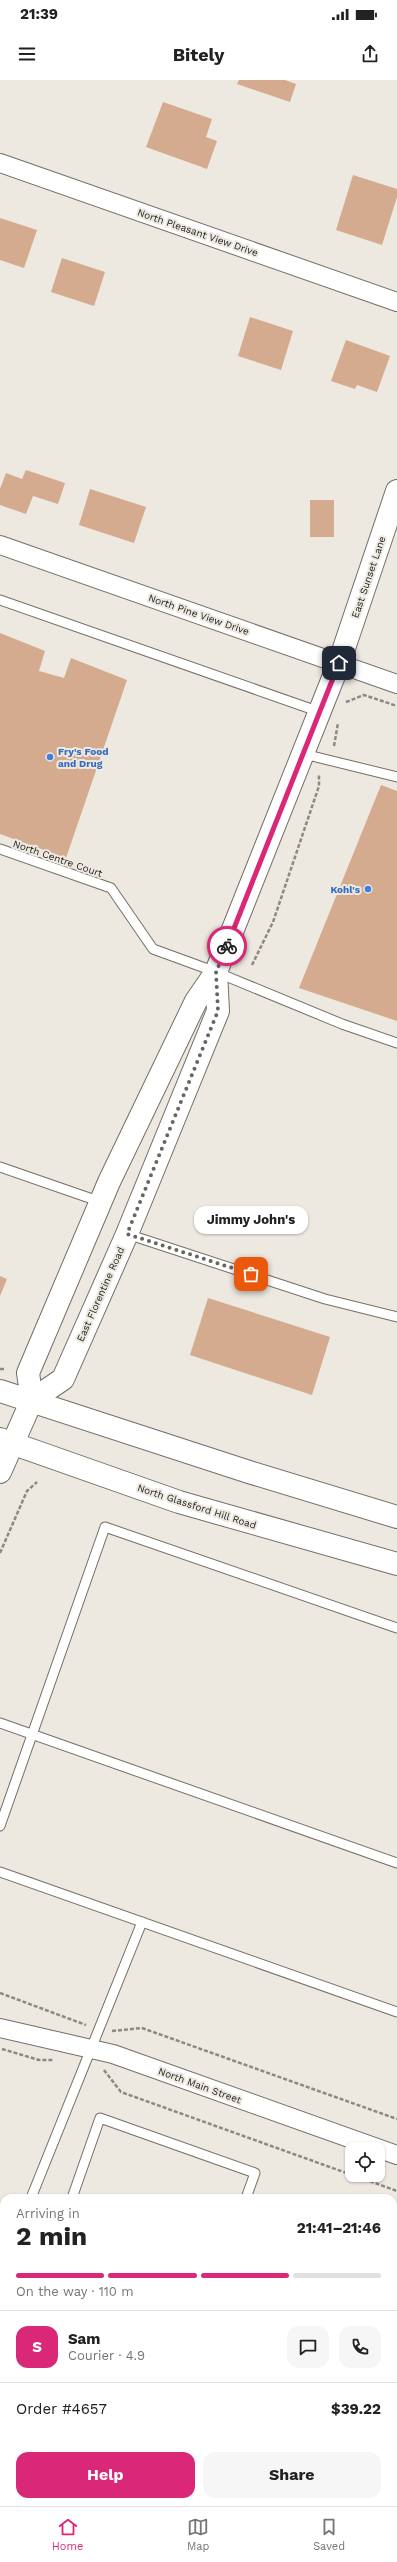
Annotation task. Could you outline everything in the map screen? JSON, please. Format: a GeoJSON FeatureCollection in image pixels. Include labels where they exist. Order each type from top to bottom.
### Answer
{"type":"FeatureCollection","features":[{"type":"Feature","properties":{"kind":"street","name":"North Pleasant View Drive"},"geometry":{"type":"LineString","coordinates":[[0,163],[397,302]]}},
{"type":"Feature","properties":{"kind":"street","name":"East Sunset Lane"},"geometry":{"type":"LineString","coordinates":[[339,663],[397,491]]}},
{"type":"Feature","properties":{"kind":"street","name":"North Pine View Drive"},"geometry":{"type":"LineString","coordinates":[[0,545],[397,684]]}},
{"type":"Feature","properties":{"kind":"street","name":"East Florentine Road"},"geometry":{"type":"LineString","coordinates":[[216,972],[218,1011],[127,1234],[62,1379],[32,1400],[28,1373],[101,1202],[196,1001],[216,972],[304,754],[330,714],[339,663]]}},
{"type":"Feature","properties":{"kind":"street"},"geometry":{"type":"LineString","coordinates":[[0,1391],[32,1400],[250,1472],[397,1517]]}},
{"type":"Feature","properties":{"kind":"street"},"geometry":{"type":"LineString","coordinates":[[0,1472],[6,1441],[32,1400]]}},
{"type":"Feature","properties":{"kind":"street","name":"North Glassford Hill Road"},"geometry":{"type":"LineString","coordinates":[[6,1441],[179,1502],[397,1564]]}},
{"type":"Feature","properties":{"kind":"street","name":"North Main Street"},"geometry":{"type":"LineString","coordinates":[[0,2028],[89,2050],[113,2054],[397,2155]]}},
{"type":"Feature","properties":{"kind":"lane"},"geometry":{"type":"LineString","coordinates":[[0,600],[330,714]]}},
{"type":"Feature","properties":{"kind":"lane"},"geometry":{"type":"LineString","coordinates":[[304,754],[397,777]]}},
{"type":"Feature","properties":{"kind":"lane","name":"North Centre Court"},"geometry":{"type":"LineString","coordinates":[[0,849],[111,888],[153,949],[216,972],[342,1024],[397,1043]]}},
{"type":"Feature","properties":{"kind":"lane"},"geometry":{"type":"LineString","coordinates":[[0,1167],[101,1202]]}},
{"type":"Feature","properties":{"kind":"lane"},"geometry":{"type":"LineString","coordinates":[[127,1234],[325,1299],[397,1317]]}},
{"type":"Feature","properties":{"kind":"lane"},"geometry":{"type":"LineString","coordinates":[[0,1826],[105,1527],[397,1628]]}},
{"type":"Feature","properties":{"kind":"lane"},"geometry":{"type":"LineString","coordinates":[[0,1723],[397,1863]]}},
{"type":"Feature","properties":{"kind":"lane"},"geometry":{"type":"LineString","coordinates":[[0,1872],[397,2012]]}},
{"type":"Feature","properties":{"kind":"lane"},"geometry":{"type":"LineString","coordinates":[[33,2194],[89,2050],[142,1922]]}},
{"type":"Feature","properties":{"kind":"lane"},"geometry":{"type":"LineString","coordinates":[[73,2194],[100,2118],[255,2173],[247,2194]]}},
{"type":"Feature","properties":{"kind":"path"},"geometry":{"type":"LineString","coordinates":[[344,706],[346,701],[364,695],[397,706]]}},
{"type":"Feature","properties":{"kind":"path"},"geometry":{"type":"LineString","coordinates":[[330,714],[334,746]]}},
{"type":"Feature","properties":{"kind":"path"},"geometry":{"type":"LineString","coordinates":[[252,965],[273,922],[319,786],[319,774]]}},
{"type":"Feature","properties":{"kind":"path"},"geometry":{"type":"LineString","coordinates":[[0,1553],[27,1491],[37,1482]]}},
{"type":"Feature","properties":{"kind":"path"},"geometry":{"type":"LineString","coordinates":[[0,1993],[87,2025]]}},
{"type":"Feature","properties":{"kind":"path"},"geometry":{"type":"LineString","coordinates":[[110,2030],[116,2032],[142,2028],[397,2120]]}},
{"type":"Feature","properties":{"kind":"path"},"geometry":{"type":"LineString","coordinates":[[0,2048],[39,2060],[61,2060]]}},
{"type":"Feature","properties":{"kind":"path"},"geometry":{"type":"LineString","coordinates":[[104,2064],[103,2069],[120,2092],[345,2172]]}},
{"type":"Feature","properties":{"kind":"path"},"geometry":{"type":"LineString","coordinates":[[372,2182],[397,2191]]}},
{"type":"Feature","properties":{"kind":"building"},"geometry":{"type":"Polygon","coordinates":[[[239,80],[285,80],[296,84],[290,102],[237,84],[239,80]]]}},
{"type":"Feature","properties":{"kind":"building"},"geometry":{"type":"Polygon","coordinates":[[[163,102],[212,119],[206,137],[217,141],[207,169],[146,147],[163,102]]]}},
{"type":"Feature","properties":{"kind":"building"},"geometry":{"type":"Polygon","coordinates":[[[353,175],[397,189],[397,197],[382,245],[336,230],[353,175]]]}},
{"type":"Feature","properties":{"kind":"building"},"geometry":{"type":"Polygon","coordinates":[[[0,218],[37,230],[24,268],[0,260],[0,218]]]}},
{"type":"Feature","properties":{"kind":"building"},"geometry":{"type":"Polygon","coordinates":[[[62,258],[105,272],[94,306],[51,292],[62,258]]]}},
{"type":"Feature","properties":{"kind":"building"},"geometry":{"type":"Polygon","coordinates":[[[250,317],[293,331],[281,370],[238,356],[250,317]]]}},
{"type":"Feature","properties":{"kind":"building"},"geometry":{"type":"Polygon","coordinates":[[[346,340],[390,356],[377,392],[357,385],[355,389],[331,381],[346,340]]]}},
{"type":"Feature","properties":{"kind":"building"},"geometry":{"type":"Polygon","coordinates":[[[26,470],[65,483],[58,504],[33,496],[26,514],[0,505],[0,489],[6,473],[22,479],[26,470]]]}},
{"type":"Feature","properties":{"kind":"building"},"geometry":{"type":"Polygon","coordinates":[[[90,489],[146,507],[134,543],[79,525],[90,489]]]}},
{"type":"Feature","properties":{"kind":"building"},"geometry":{"type":"Polygon","coordinates":[[[310,500],[334,500],[334,537],[310,537],[310,500]]]}},
{"type":"Feature","properties":{"kind":"building","name":"Fry's Food and Drug"},"geometry":{"type":"Polygon","coordinates":[[[0,633],[45,651],[39,671],[64,678],[71,658],[127,680],[66,858],[0,834],[0,633]]]}},
{"type":"Feature","properties":{"kind":"building","name":"Kohl's"},"geometry":{"type":"Polygon","coordinates":[[[381,785],[397,791],[397,1021],[299,988],[381,785]]]}},
{"type":"Feature","properties":{"kind":"building"},"geometry":{"type":"Polygon","coordinates":[[[0,1276],[7,1279],[0,1296],[0,1276]]]}},
{"type":"Feature","properties":{"kind":"building"},"geometry":{"type":"Polygon","coordinates":[[[208,1298],[330,1337],[312,1395],[190,1355],[208,1298]]]}},
{"type":"Feature","properties":{"kind":"way so far"},"geometry":{"type":"LineString","coordinates":[[227,946],[216,972],[218,1011],[127,1234],[251,1274]]}},
{"type":"Feature","properties":{"kind":"place","name":"Fry's Food and Drug"},"geometry":{"type":"Point","coordinates":[50,757]}},
{"type":"Feature","properties":{"kind":"place","name":"Kohl's"},"geometry":{"type":"Point","coordinates":[368,889]}},
{"type":"Feature","properties":{"kind":"place","name":"Jimmy John's"},"geometry":{"type":"Point","coordinates":[251,1274]}},
{"type":"Feature","properties":{"kind":"route"},"geometry":{"type":"LineString","coordinates":[[227,946],[266,851],[339,663]]}}]}
